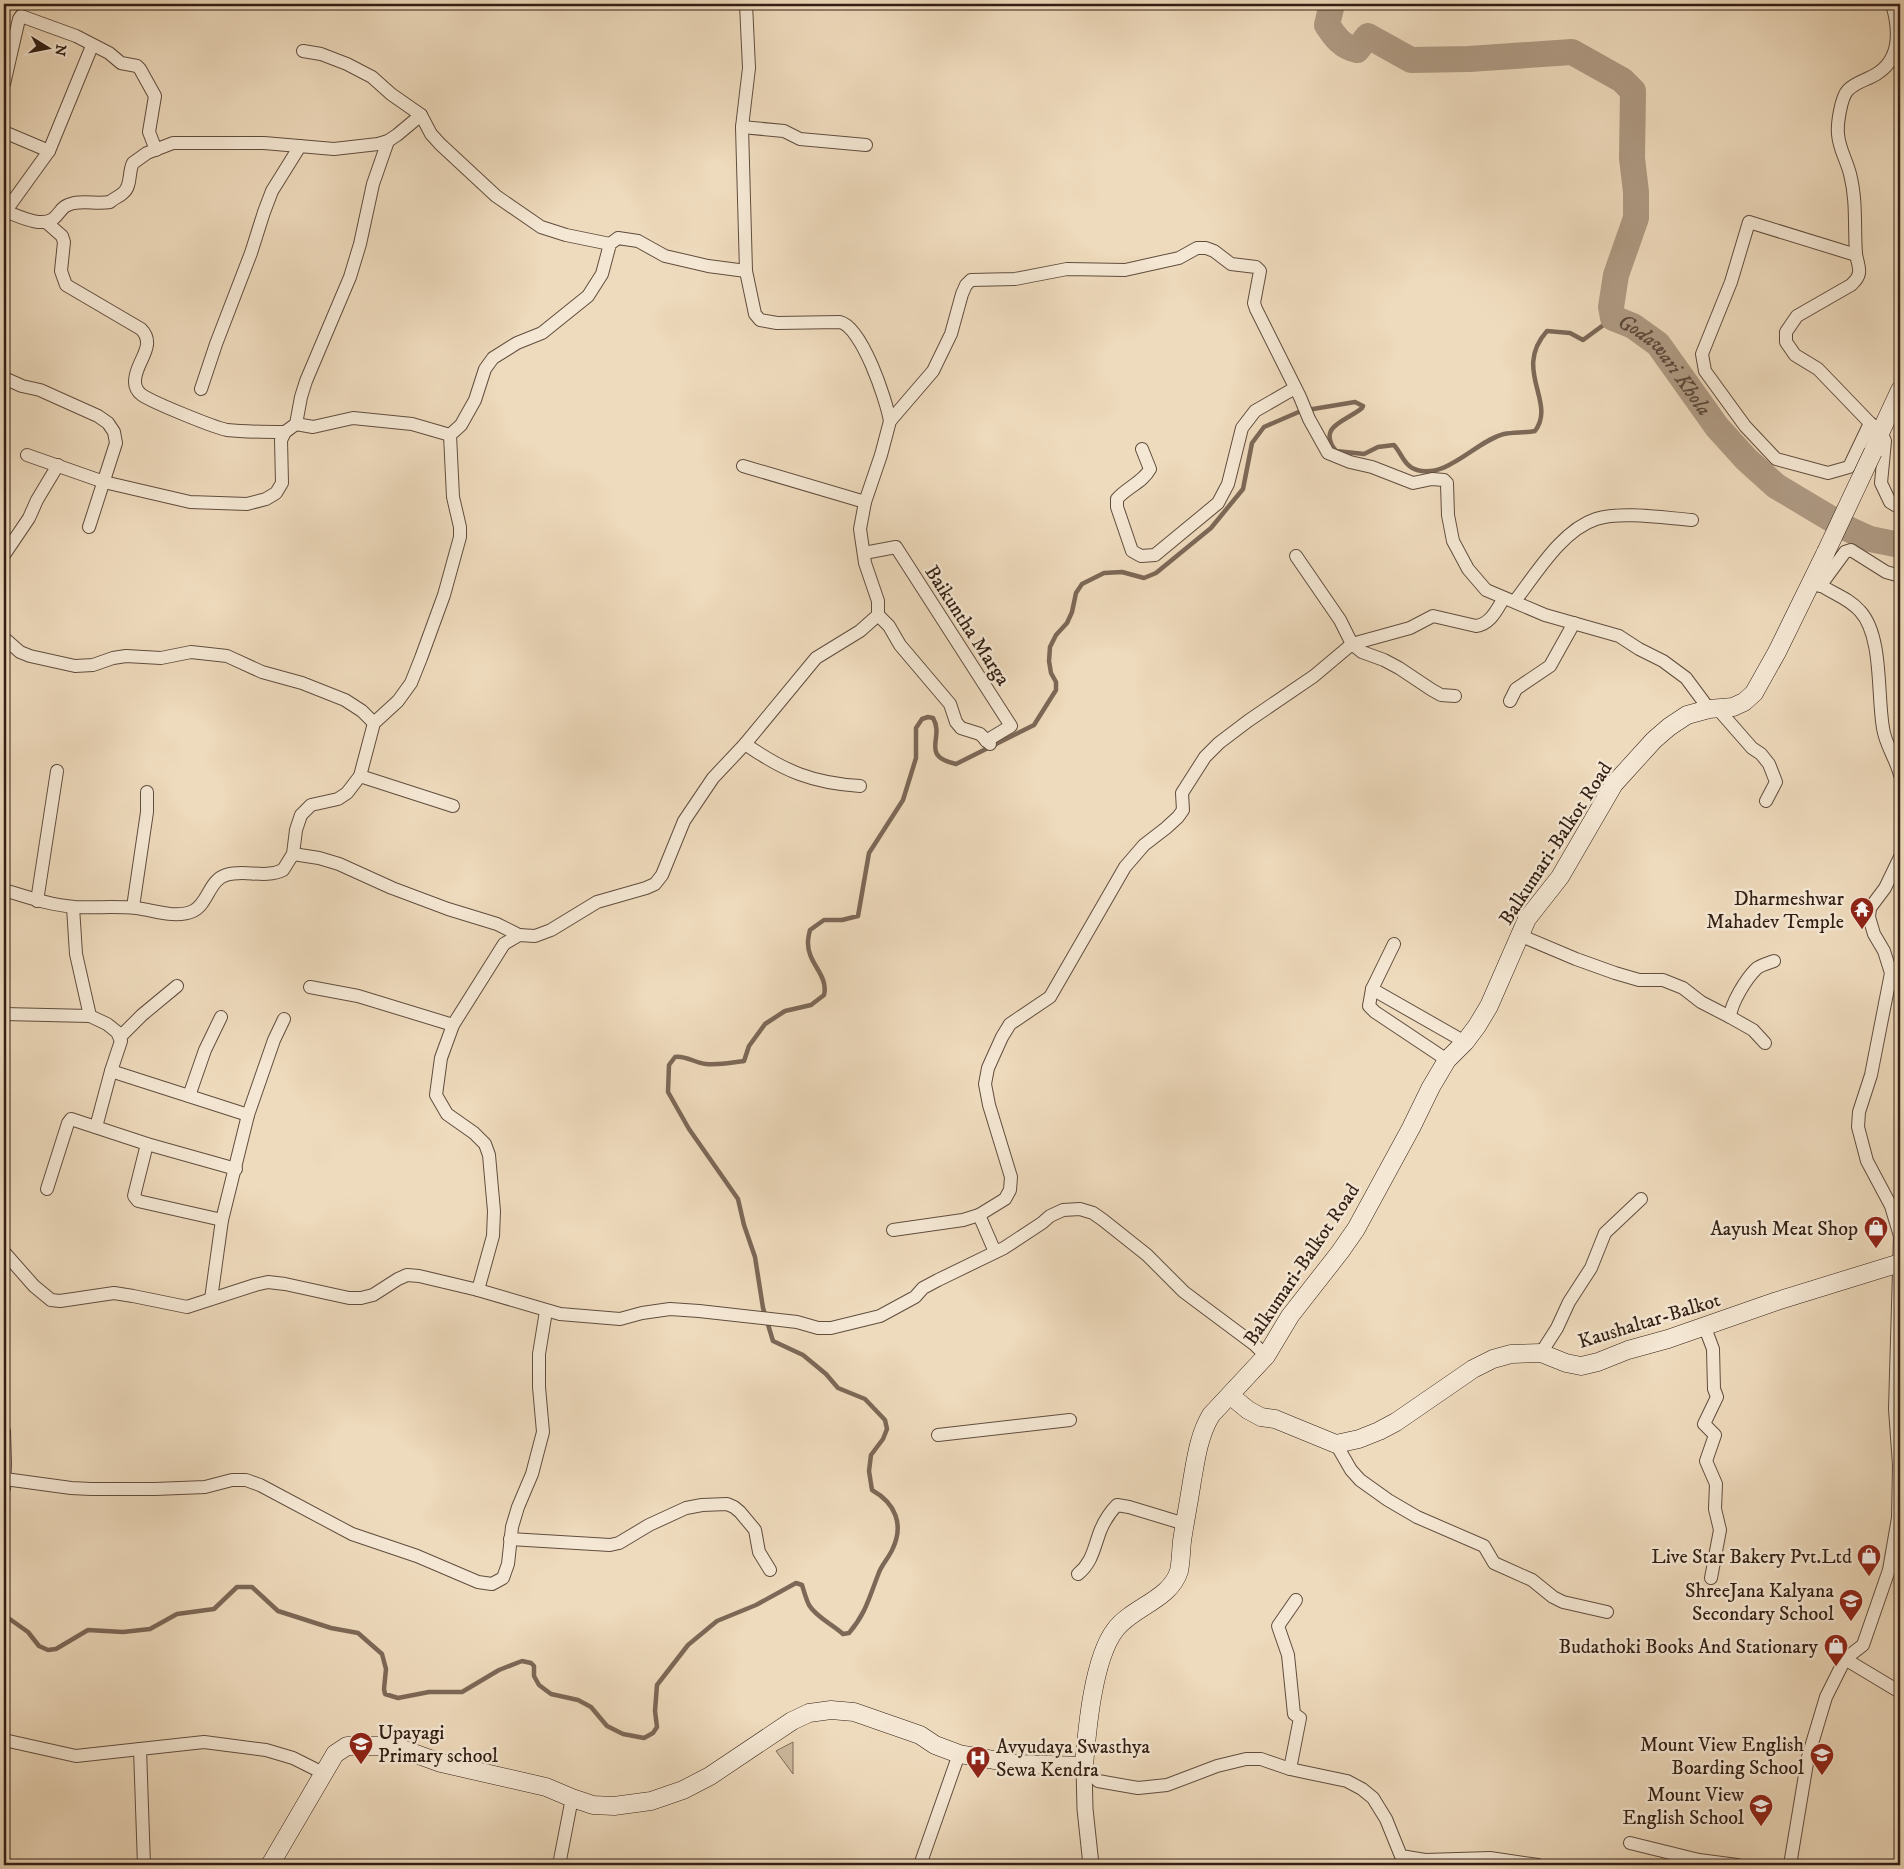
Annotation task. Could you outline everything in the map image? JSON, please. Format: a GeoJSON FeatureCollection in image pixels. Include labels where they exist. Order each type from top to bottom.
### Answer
{"type":"FeatureCollection","features":[{"type":"Feature","properties":{"kind":"main road"},"geometry":{"type":"LineString","coordinates":[[1875,427],[1900,390]]}},
{"type":"Feature","properties":{"kind":"main road","name":"Balkumari-Balkot Road"},"geometry":{"type":"LineString","coordinates":[[1084,1766],[1088,1721],[1100,1663],[1108,1643],[1115,1630],[1126,1619],[1162,1593],[1179,1571],[1199,1444],[1205,1425],[1266,1356],[1290,1316],[1356,1229],[1431,1087],[1448,1060],[1477,1026],[1527,919],[1560,877],[1614,784],[1654,740],[1687,715],[1733,707],[1744,702],[1754,692],[1816,583],[1826,552],[1874,452],[1875,427]]}},
{"type":"Feature","properties":{"kind":"main road","name":"Kaushaltar-Balkot"},"geometry":{"type":"LineString","coordinates":[[1336,1444],[1379,1432],[1473,1369],[1493,1359],[1512,1354],[1541,1353],[1566,1363],[1581,1366],[1598,1362],[1704,1325],[1900,1263]]}},
{"type":"Feature","properties":{"kind":"main road"},"geometry":{"type":"LineString","coordinates":[[1231,1396],[1248,1410],[1261,1417],[1275,1419],[1336,1444]]}},
{"type":"Feature","properties":{"kind":"main road"},"geometry":{"type":"LineString","coordinates":[[270,1865],[322,1774],[335,1754],[347,1746],[381,1746],[402,1749],[442,1763],[546,1787],[593,1805],[614,1806],[667,1797],[710,1776],[792,1721],[809,1713],[831,1710],[854,1712],[920,1735],[935,1745],[958,1754],[1017,1764],[1084,1766]]}},
{"type":"Feature","properties":{"kind":"street"},"geometry":{"type":"LineString","coordinates":[[746,4],[749,68],[742,127],[746,270],[755,314],[760,320],[777,323],[840,322],[848,326],[862,345],[886,403],[890,421]]}},
{"type":"Feature","properties":{"kind":"street"},"geometry":{"type":"LineString","coordinates":[[1892,4],[1898,31],[1895,51],[1888,64],[1878,73],[1859,82],[1846,92],[1840,114],[1838,134],[1842,153],[1850,173],[1854,196],[1856,255],[1860,270],[1857,280],[1797,316],[1786,332],[1786,342],[1795,355],[1818,369],[1875,427],[1885,441],[1881,484],[1890,502],[1900,508]]}},
{"type":"Feature","properties":{"kind":"street"},"geometry":{"type":"LineString","coordinates":[[4,84],[21,16],[76,36],[92,46],[109,53],[122,63],[137,66],[140,69],[155,96],[149,132],[156,150]]}},
{"type":"Feature","properties":{"kind":"street"},"geometry":{"type":"LineString","coordinates":[[92,46],[48,151],[4,212],[35,221],[46,222],[54,218],[62,207],[75,203],[110,202],[123,194],[127,188],[134,163],[147,153],[173,144],[198,142],[334,148],[388,141],[421,115]]}},
{"type":"Feature","properties":{"kind":"street"},"geometry":{"type":"LineString","coordinates":[[303,51],[321,54],[347,64],[372,77],[391,94],[421,115],[431,134],[440,144],[496,196],[541,227],[566,235],[610,244]]}},
{"type":"Feature","properties":{"kind":"street"},"geometry":{"type":"LineString","coordinates":[[742,127],[784,131],[800,139],[866,145]]}},
{"type":"Feature","properties":{"kind":"street"},"geometry":{"type":"LineString","coordinates":[[4,132],[48,151]]}},
{"type":"Feature","properties":{"kind":"street"},"geometry":{"type":"LineString","coordinates":[[27,455],[104,482],[190,502],[247,504],[266,500],[276,493],[282,483],[281,440],[285,432],[296,424],[306,381],[350,277],[360,244],[373,184],[388,141]]}},
{"type":"Feature","properties":{"kind":"street"},"geometry":{"type":"LineString","coordinates":[[201,388],[216,344],[252,253],[272,191],[300,146]]}},
{"type":"Feature","properties":{"kind":"street"},"geometry":{"type":"LineString","coordinates":[[46,222],[62,236],[64,242],[61,270],[66,285],[141,329],[146,334],[148,341],[135,380],[136,388],[142,395],[226,430],[285,432]]}},
{"type":"Feature","properties":{"kind":"street"},"geometry":{"type":"LineString","coordinates":[[1856,255],[1749,222],[1731,282],[1702,354],[1704,371],[1745,426],[1776,459],[1828,473],[1849,467],[1875,427]]}},
{"type":"Feature","properties":{"kind":"street"},"geometry":{"type":"LineString","coordinates":[[450,436],[461,426],[466,417],[475,400],[485,369],[493,358],[516,343],[542,333],[588,296],[602,274],[610,244],[618,238],[638,241],[665,256],[708,266],[746,270]]}},
{"type":"Feature","properties":{"kind":"street"},"geometry":{"type":"LineString","coordinates":[[293,854],[319,858],[339,864],[392,888],[448,909],[497,924],[519,935],[535,936],[551,930],[597,902],[655,884],[662,876],[684,821],[713,778],[745,744],[816,658],[860,631],[878,614],[878,601],[865,563],[860,529],[865,502],[890,421],[933,371],[951,334],[966,285],[972,280],[1015,279],[1067,269],[1126,270],[1179,258],[1197,248],[1206,248],[1214,251],[1231,264],[1256,267],[1260,271],[1254,303],[1256,309],[1298,393],[1309,420],[1328,453],[1372,467],[1413,484],[1432,479],[1444,480],[1447,483],[1448,515],[1453,541],[1468,569],[1486,590],[1545,615],[1619,636],[1663,661],[1686,678],[1713,709],[1752,748],[1761,754],[1769,764],[1776,782],[1766,801]]}},
{"type":"Feature","properties":{"kind":"street"},"geometry":{"type":"LineString","coordinates":[[4,378],[22,386],[40,390],[98,416],[108,423],[114,432],[116,443],[89,527]]}},
{"type":"Feature","properties":{"kind":"street"},"geometry":{"type":"LineString","coordinates":[[1142,449],[1150,469],[1147,475],[1122,492],[1117,499],[1117,507],[1128,543],[1132,551],[1141,556],[1155,555],[1218,503],[1228,484],[1242,428],[1255,411],[1298,393]]}},
{"type":"Feature","properties":{"kind":"street"},"geometry":{"type":"LineString","coordinates":[[296,424],[313,427],[353,418],[412,424],[450,436]]}},
{"type":"Feature","properties":{"kind":"street"},"geometry":{"type":"LineString","coordinates":[[4,890],[37,901],[73,907],[133,907],[168,913],[192,911],[200,906],[218,880],[223,876],[246,873],[267,874],[278,872],[286,866],[293,854],[296,830],[301,815],[311,805],[338,799],[347,793],[360,776],[374,723],[398,701],[411,683],[444,595],[455,557],[460,527],[454,497],[450,436]]}},
{"type":"Feature","properties":{"kind":"street"},"geometry":{"type":"LineString","coordinates":[[4,555],[29,518],[37,500],[58,465]]}},
{"type":"Feature","properties":{"kind":"street"},"geometry":{"type":"LineString","coordinates":[[743,466],[865,502]]}},
{"type":"Feature","properties":{"kind":"street"},"geometry":{"type":"LineString","coordinates":[[1849,467],[1881,484]]}},
{"type":"Feature","properties":{"kind":"street"},"geometry":{"type":"LineString","coordinates":[[893,1230],[979,1215],[1005,1199],[1010,1190],[1011,1177],[989,1105],[985,1084],[988,1068],[1002,1037],[1010,1024],[1050,997],[1125,867],[1144,845],[1178,817],[1183,810],[1182,793],[1205,757],[1219,743],[1248,720],[1314,676],[1352,644],[1410,628],[1433,616],[1476,626],[1483,625],[1510,599],[1562,542],[1578,528],[1596,519],[1615,516],[1692,520]]}},
{"type":"Feature","properties":{"kind":"street","name":"Baikuntha Marga"},"geometry":{"type":"LineString","coordinates":[[864,553],[896,547],[1011,726],[988,742],[980,734],[961,728],[956,722],[950,704],[900,644],[889,626],[878,614]]}},
{"type":"Feature","properties":{"kind":"street"},"geometry":{"type":"LineString","coordinates":[[1899,771],[1883,730],[1874,641],[1870,624],[1859,610],[1844,598],[1816,583],[1845,552],[1850,550],[1886,572],[1900,576]]}},
{"type":"Feature","properties":{"kind":"street"},"geometry":{"type":"LineString","coordinates":[[1296,556],[1340,620],[1352,644],[1362,652],[1399,668],[1432,690],[1441,694],[1455,696]]}},
{"type":"Feature","properties":{"kind":"street"},"geometry":{"type":"LineString","coordinates":[[1510,701],[1516,689],[1550,666],[1574,623]]}},
{"type":"Feature","properties":{"kind":"street"},"geometry":{"type":"LineString","coordinates":[[4,638],[20,652],[30,656],[75,666],[93,665],[112,658],[126,656],[162,658],[191,652],[227,656],[262,672],[302,683],[345,700],[362,711],[374,723]]}},
{"type":"Feature","properties":{"kind":"street"},"geometry":{"type":"LineString","coordinates":[[745,744],[786,770],[819,782],[860,786]]}},
{"type":"Feature","properties":{"kind":"street"},"geometry":{"type":"LineString","coordinates":[[37,901],[57,771]]}},
{"type":"Feature","properties":{"kind":"street"},"geometry":{"type":"LineString","coordinates":[[360,776],[453,806]]}},
{"type":"Feature","properties":{"kind":"street"},"geometry":{"type":"LineString","coordinates":[[133,907],[147,812],[147,792]]}},
{"type":"Feature","properties":{"kind":"street"},"geometry":{"type":"LineString","coordinates":[[1792,1865],[1808,1757],[1826,1697],[1845,1659],[1863,1645],[1889,1570],[1900,1499],[1896,1409],[1900,1236],[1895,1218],[1867,1161],[1858,1127],[1859,1112],[1871,1076],[1891,973],[1884,951],[1874,934],[1869,917],[1870,908],[1885,888],[1900,857]]}},
{"type":"Feature","properties":{"kind":"street"},"geometry":{"type":"LineString","coordinates":[[73,907],[76,954],[90,1016]]}},
{"type":"Feature","properties":{"kind":"street"},"geometry":{"type":"LineString","coordinates":[[478,1290],[493,1236],[494,1211],[489,1155],[485,1144],[447,1114],[436,1095],[441,1058],[453,1025],[504,944],[519,935]]}},
{"type":"Feature","properties":{"kind":"street"},"geometry":{"type":"LineString","coordinates":[[1519,935],[1576,960],[1615,973],[1639,980],[1663,980],[1683,988],[1701,1002],[1753,1030],[1765,1043]]}},
{"type":"Feature","properties":{"kind":"street"},"geometry":{"type":"LineString","coordinates":[[1394,944],[1372,989],[1369,1006],[1375,1012],[1448,1060]]}},
{"type":"Feature","properties":{"kind":"street"},"geometry":{"type":"LineString","coordinates":[[1730,1017],[1730,1010],[1741,990],[1757,968],[1774,961]]}},
{"type":"Feature","properties":{"kind":"street"},"geometry":{"type":"LineString","coordinates":[[120,1037],[142,1015],[177,986]]}},
{"type":"Feature","properties":{"kind":"street"},"geometry":{"type":"LineString","coordinates":[[310,987],[368,999],[453,1025]]}},
{"type":"Feature","properties":{"kind":"street"},"geometry":{"type":"LineString","coordinates":[[1372,989],[1465,1042]]}},
{"type":"Feature","properties":{"kind":"street"},"geometry":{"type":"LineString","coordinates":[[4,1014],[90,1016],[107,1024],[117,1032],[121,1041],[96,1127]]}},
{"type":"Feature","properties":{"kind":"street"},"geometry":{"type":"LineString","coordinates":[[189,1096],[205,1050],[221,1017]]}},
{"type":"Feature","properties":{"kind":"street"},"geometry":{"type":"LineString","coordinates":[[211,1299],[222,1220],[248,1115],[274,1040],[284,1018]]}},
{"type":"Feature","properties":{"kind":"street"},"geometry":{"type":"LineString","coordinates":[[111,1071],[248,1115]]}},
{"type":"Feature","properties":{"kind":"street"},"geometry":{"type":"LineString","coordinates":[[48,1189],[68,1123],[71,1119],[146,1144],[236,1169]]}},
{"type":"Feature","properties":{"kind":"street"},"geometry":{"type":"LineString","coordinates":[[146,1144],[134,1196],[138,1201],[222,1220]]}},
{"type":"Feature","properties":{"kind":"street"},"geometry":{"type":"LineString","coordinates":[[1541,1353],[1557,1328],[1569,1302],[1591,1268],[1605,1233],[1641,1199]]}},
{"type":"Feature","properties":{"kind":"street"},"geometry":{"type":"LineString","coordinates":[[4,1252],[34,1286],[51,1300],[60,1301],[114,1293],[187,1307],[268,1282],[349,1298],[361,1298],[373,1295],[407,1275],[478,1290],[546,1311],[598,1318],[620,1319],[642,1313],[670,1309],[797,1322],[818,1328],[831,1328],[880,1316],[915,1296],[923,1288],[995,1252],[1050,1216],[1063,1210],[1080,1209],[1093,1213],[1147,1255],[1184,1292],[1255,1345],[1266,1356]]}},
{"type":"Feature","properties":{"kind":"street"},"geometry":{"type":"LineString","coordinates":[[979,1215],[995,1252]]}},
{"type":"Feature","properties":{"kind":"street"},"geometry":{"type":"LineString","coordinates":[[4,1431],[4,1484],[71,1488],[155,1489],[205,1487],[232,1480],[246,1480],[260,1484],[352,1534],[417,1556],[478,1582],[492,1584],[503,1578],[508,1564],[510,1539],[518,1507],[532,1474],[543,1432],[539,1354],[546,1311]]}},
{"type":"Feature","properties":{"kind":"street"},"geometry":{"type":"LineString","coordinates":[[1704,1325],[1713,1349],[1714,1389],[1717,1397],[1704,1424],[1716,1435],[1706,1461],[1716,1484],[1715,1509],[1720,1530],[1711,1578]]}},
{"type":"Feature","properties":{"kind":"street"},"geometry":{"type":"LineString","coordinates":[[938,1435],[1070,1420]]}},
{"type":"Feature","properties":{"kind":"street"},"geometry":{"type":"LineString","coordinates":[[1336,1444],[1351,1470],[1360,1480],[1388,1500],[1417,1517],[1484,1546],[1494,1563],[1532,1580],[1553,1597],[1563,1602],[1607,1612]]}},
{"type":"Feature","properties":{"kind":"street"},"geometry":{"type":"LineString","coordinates":[[510,1539],[610,1545],[619,1543],[668,1514],[686,1508],[718,1503],[734,1507],[755,1530],[759,1552],[770,1570]]}},
{"type":"Feature","properties":{"kind":"street"},"geometry":{"type":"LineString","coordinates":[[1078,1574],[1085,1569],[1092,1558],[1101,1528],[1116,1505],[1138,1509],[1185,1524]]}},
{"type":"Feature","properties":{"kind":"street"},"geometry":{"type":"LineString","coordinates":[[1290,1769],[1300,1718],[1294,1714],[1288,1655],[1278,1626],[1296,1600]]}},
{"type":"Feature","properties":{"kind":"street"},"geometry":{"type":"LineString","coordinates":[[1845,1659],[1900,1692]]}},
{"type":"Feature","properties":{"kind":"street"},"geometry":{"type":"LineString","coordinates":[[4,1740],[76,1756],[204,1742],[266,1750],[294,1758],[322,1774]]}},
{"type":"Feature","properties":{"kind":"street"},"geometry":{"type":"LineString","coordinates":[[140,1749],[144,1865]]}},
{"type":"Feature","properties":{"kind":"street"},"geometry":{"type":"LineString","coordinates":[[920,1865],[958,1754]]}},
{"type":"Feature","properties":{"kind":"street"},"geometry":{"type":"LineString","coordinates":[[1084,1766],[1098,1781],[1138,1788],[1167,1785],[1217,1766],[1246,1759],[1261,1759],[1290,1769],[1338,1778],[1362,1788],[1373,1798],[1386,1819],[1404,1860],[1490,1858],[1538,1865]]}},
{"type":"Feature","properties":{"kind":"street"},"geometry":{"type":"LineString","coordinates":[[1084,1766],[1084,1809],[1091,1865]]}},
{"type":"Feature","properties":{"kind":"street"},"geometry":{"type":"LineString","coordinates":[[559,1865],[572,1798]]}},
{"type":"Feature","properties":{"kind":"street"},"geometry":{"type":"LineString","coordinates":[[1630,1843],[1699,1860],[1737,1865]]}},
{"type":"Feature","properties":{"kind":"shaded area"},"geometry":{"type":"Polygon","coordinates":[[[793,1742],[793,1774],[776,1751],[793,1742]]]}},
{"type":"Feature","properties":{"kind":"waterway","name":"Godawari Khola"},"geometry":{"type":"LineString","coordinates":[[1332,4],[1327,25],[1343,44],[1352,49],[1357,50],[1368,36],[1411,60],[1469,59],[1572,52],[1622,80],[1633,91],[1632,158],[1636,192],[1636,218],[1616,275],[1611,307],[1613,318],[1633,326],[1658,344],[1717,427],[1746,459],[1776,486],[1848,529],[1870,539],[1900,545]]}},
{"type":"Feature","properties":{"kind":"waterway"},"geometry":{"type":"LineString","coordinates":[[4,1615],[28,1632],[39,1646],[48,1650],[56,1649],[88,1630],[123,1632],[150,1629],[177,1614],[214,1609],[237,1587],[252,1587],[278,1611],[331,1628],[358,1633],[382,1654],[386,1669],[385,1694],[398,1698],[429,1692],[462,1692],[499,1670],[522,1661],[531,1663],[534,1666],[534,1676],[539,1685],[551,1694],[578,1700],[591,1707],[607,1726],[623,1734],[644,1738],[653,1733],[657,1727],[655,1711],[657,1685],[688,1645],[717,1621],[756,1605],[796,1583],[802,1585],[809,1605],[816,1613],[843,1634],[849,1633],[863,1612],[879,1571],[891,1552],[898,1531],[892,1508],[887,1501],[872,1490],[869,1471],[871,1455],[883,1439],[887,1429],[885,1420],[865,1399],[838,1388],[826,1374],[803,1355],[773,1341],[763,1308],[755,1257],[744,1225],[738,1199],[689,1129],[668,1092],[669,1065],[675,1057],[706,1064],[744,1061],[749,1046],[765,1024],[785,1011],[811,1005],[824,995],[823,981],[809,949],[810,930],[824,920],[842,920],[858,916],[869,853],[903,800],[916,758],[916,728],[922,719],[933,718],[936,725],[935,746],[938,756],[945,761],[956,764],[1034,725],[1056,690],[1056,682],[1051,673],[1049,661],[1050,647],[1056,635],[1067,623],[1072,612],[1076,593],[1082,584],[1104,573],[1122,572],[1144,578],[1156,573],[1211,528],[1243,489],[1252,443],[1264,427],[1301,411],[1355,402],[1363,406],[1362,408],[1331,430],[1331,443],[1336,451],[1364,454],[1378,447],[1394,445],[1409,466],[1417,470],[1439,469],[1493,438],[1504,434],[1535,431],[1540,420],[1541,409],[1533,359],[1537,345],[1547,331],[1570,333],[1583,340],[1613,318]]}},
{"type":"Feature","properties":{"kind":"place","name":"Dharmeshwar Mahadev Temple"},"geometry":{"type":"Point","coordinates":[1862,930]}},
{"type":"Feature","properties":{"kind":"place","name":"Aayush Meat Shop"},"geometry":{"type":"Point","coordinates":[1876,1249]}},
{"type":"Feature","properties":{"kind":"place","name":"Live Star Bakery Pvt.Ltd"},"geometry":{"type":"Point","coordinates":[1869,1577]}},
{"type":"Feature","properties":{"kind":"place","name":"ShreeJana Kalyana Secondary School"},"geometry":{"type":"Point","coordinates":[1851,1622]}},
{"type":"Feature","properties":{"kind":"place","name":"Budathoki Books And Stationary"},"geometry":{"type":"Point","coordinates":[1836,1667]}},
{"type":"Feature","properties":{"kind":"place","name":"Upayagi Primary school"},"geometry":{"type":"Point","coordinates":[361,1765]}},
{"type":"Feature","properties":{"kind":"place","name":"Mount View English Boarding School"},"geometry":{"type":"Point","coordinates":[1822,1776]}},
{"type":"Feature","properties":{"kind":"place","name":"Avyudaya Swasthya Sewa Kendra"},"geometry":{"type":"Point","coordinates":[978,1779]}},
{"type":"Feature","properties":{"kind":"place","name":"Mount View English School"},"geometry":{"type":"Point","coordinates":[1761,1827]}}]}
